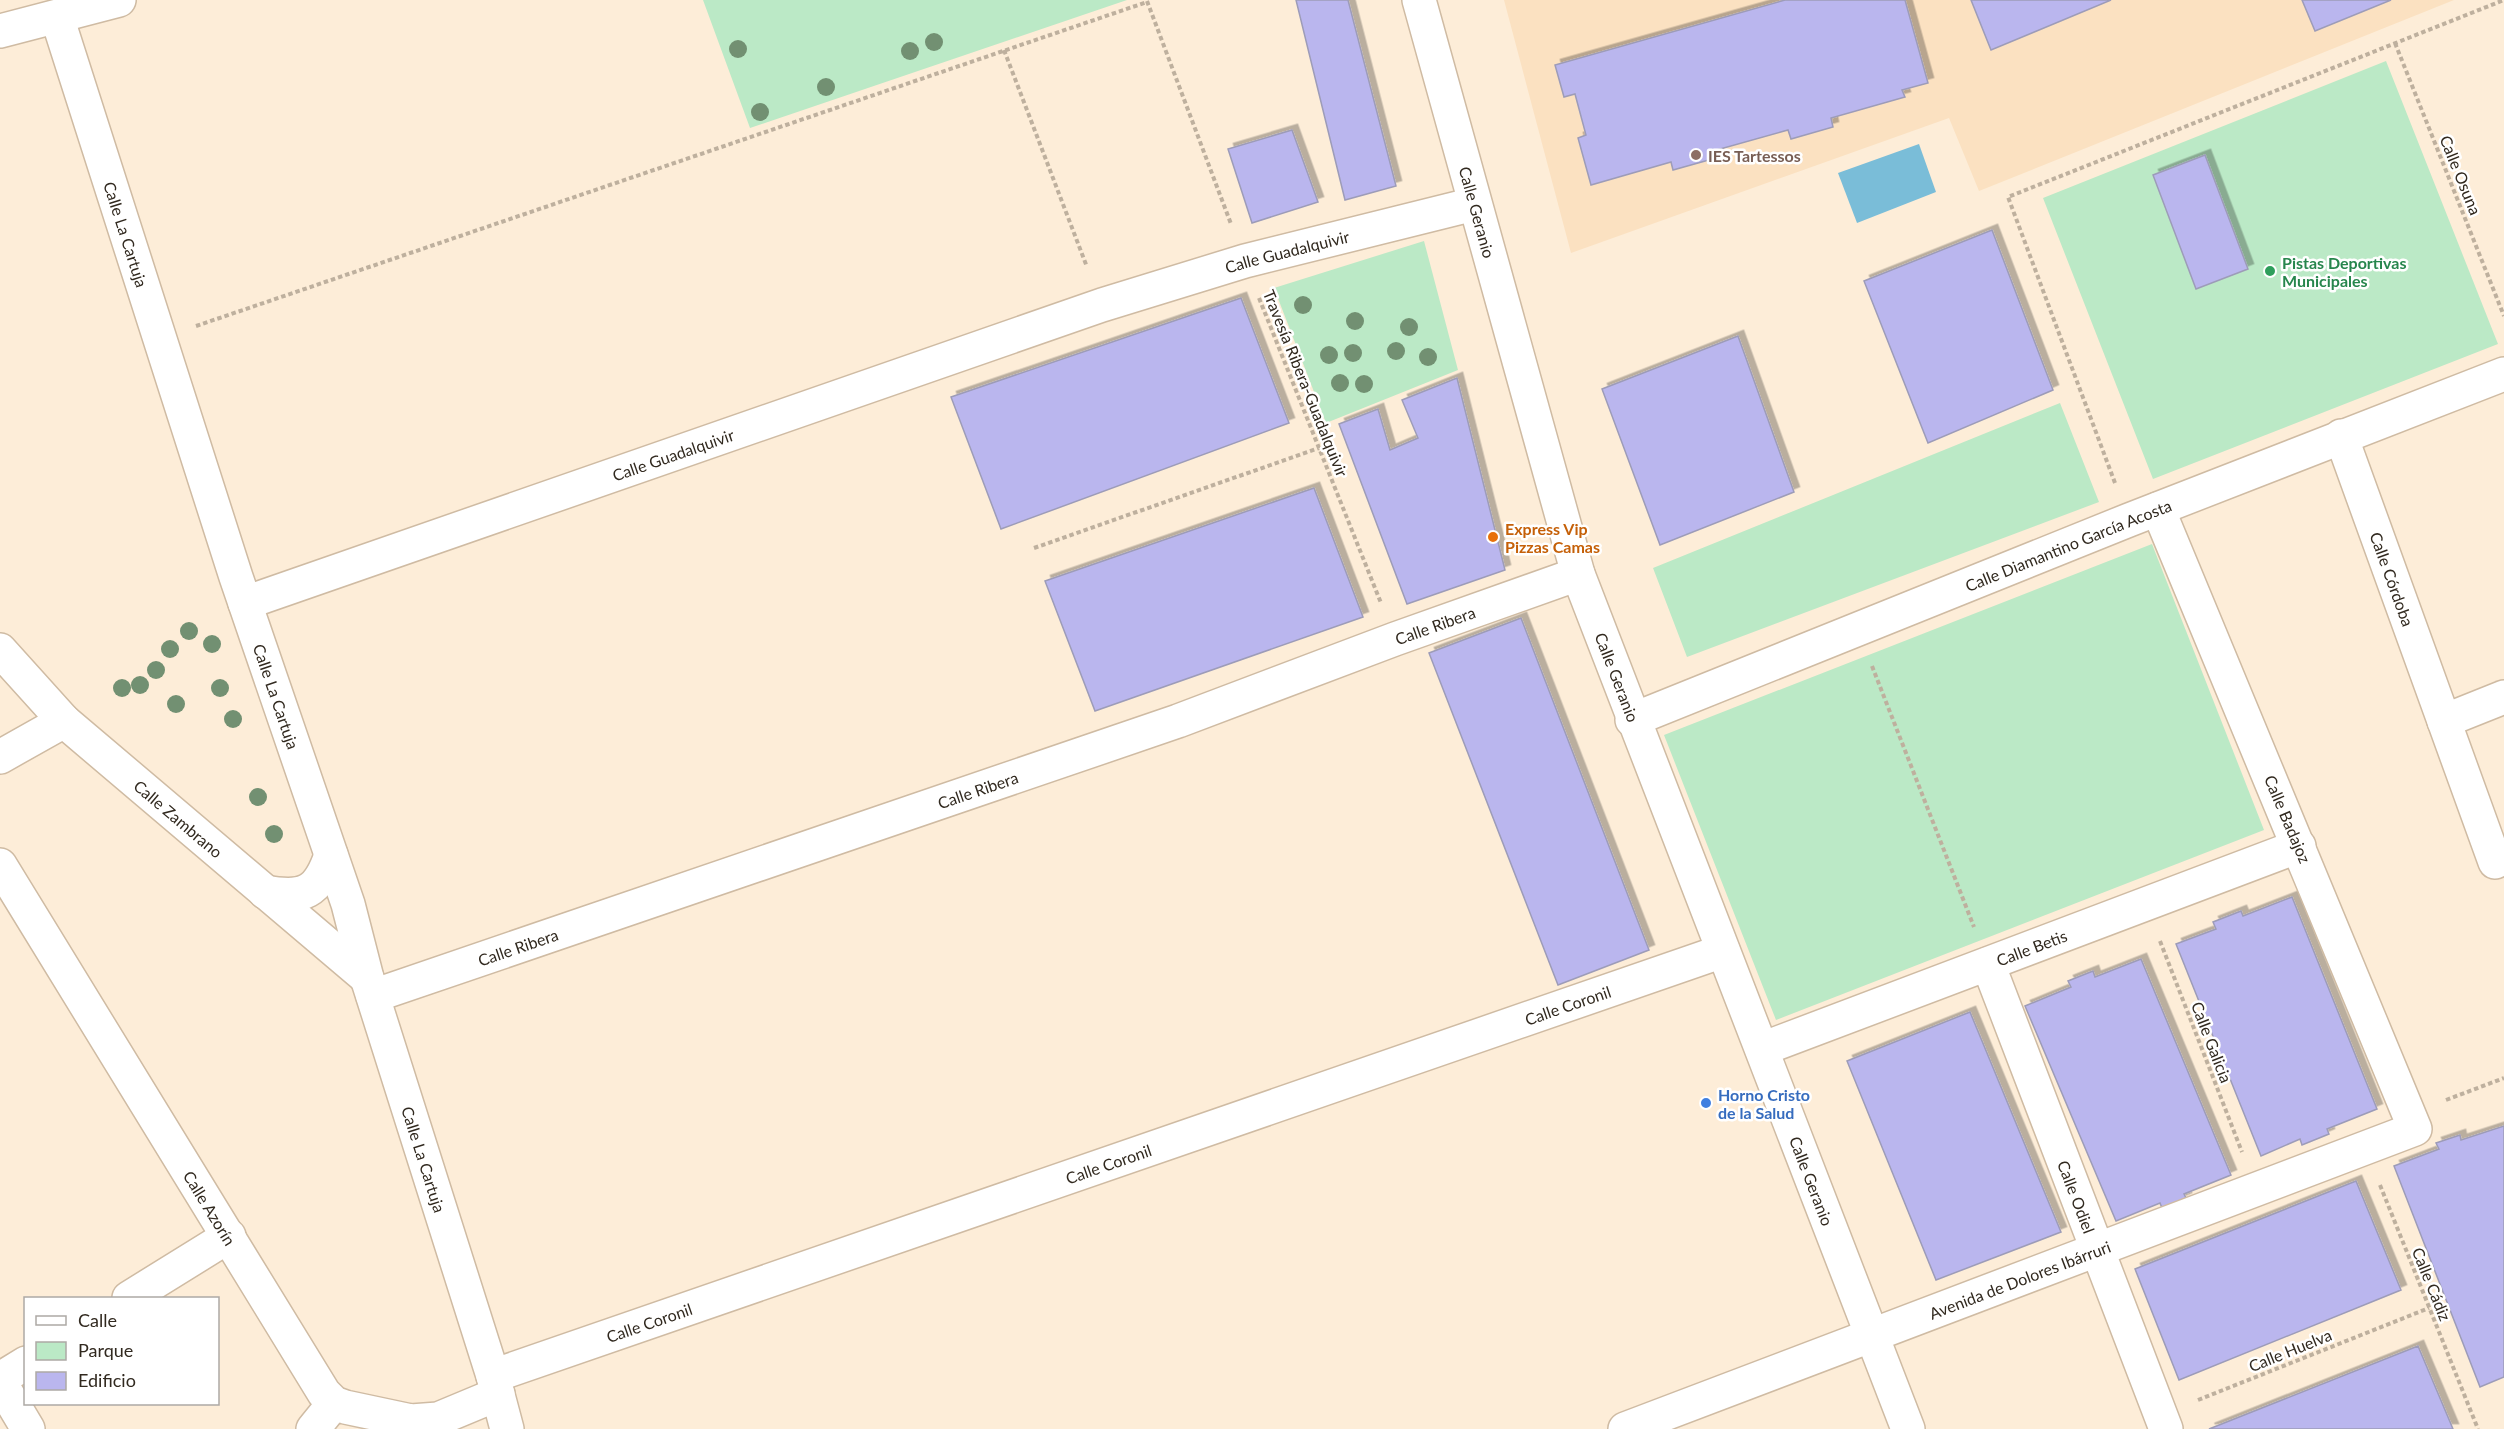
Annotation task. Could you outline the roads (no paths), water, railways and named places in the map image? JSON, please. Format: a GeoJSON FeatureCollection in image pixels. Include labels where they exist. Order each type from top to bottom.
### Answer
{"type":"FeatureCollection","features":[{"type":"Feature","properties":{"kind":"street"},"geometry":{"type":"LineString","coordinates":[[0,31],[118,0]]}},
{"type":"Feature","properties":{"kind":"street","name":"Calle Geranio"},"geometry":{"type":"LineString","coordinates":[[1419,0],[1578,574],[1632,720],[1908,1429]]}},
{"type":"Feature","properties":{"kind":"street","name":"Calle La Cartuja"},"geometry":{"type":"LineString","coordinates":[[57,17],[245,603],[358,937],[370,987],[496,1385],[507,1429]]}},
{"type":"Feature","properties":{"kind":"street","name":"Calle Guadalquivir"},"geometry":{"type":"LineString","coordinates":[[245,603],[1102,305],[1245,261],[1474,204]]}},
{"type":"Feature","properties":{"kind":"street","name":"Calle Diamantino García Acosta"},"geometry":{"type":"LineString","coordinates":[[1632,720],[2143,514],[2504,374]]}},
{"type":"Feature","properties":{"kind":"street","name":"Calle Córdoba"},"geometry":{"type":"LineString","coordinates":[[2341,436],[2495,862],[2504,858]]}},
{"type":"Feature","properties":{"kind":"street","name":"Calle Badajoz"},"geometry":{"type":"LineString","coordinates":[[2143,514],[2299,846],[2412,1121]]}},
{"type":"Feature","properties":{"kind":"street","name":"Calle Ribera"},"geometry":{"type":"LineString","coordinates":[[370,987],[1178,721],[1395,639],[1578,574]]}},
{"type":"Feature","properties":{"kind":"street","name":"Calle Zambrano"},"geometry":{"type":"LineString","coordinates":[[0,650],[64,721],[266,892],[370,987]]}},
{"type":"Feature","properties":{"kind":"street"},"geometry":{"type":"LineString","coordinates":[[2444,721],[2504,697]]}},
{"type":"Feature","properties":{"kind":"street"},"geometry":{"type":"LineString","coordinates":[[0,757],[64,721]]}},
{"type":"Feature","properties":{"kind":"street","name":"Calle Betis"},"geometry":{"type":"LineString","coordinates":[[1762,1049],[2299,846]]}},
{"type":"Feature","properties":{"kind":"street"},"geometry":{"type":"LineString","coordinates":[[266,892],[290,896],[314,886],[324,875],[331,855]]}},
{"type":"Feature","properties":{"kind":"street","name":"Calle Azorín"},"geometry":{"type":"LineString","coordinates":[[0,866],[324,1393],[334,1403]]}},
{"type":"Feature","properties":{"kind":"street","name":"Calle Coronil"},"geometry":{"type":"LineString","coordinates":[[496,1385],[1723,951]]}},
{"type":"Feature","properties":{"kind":"street","name":"Calle Odiel"},"geometry":{"type":"LineString","coordinates":[[1988,964],[2163,1422]]}},
{"type":"Feature","properties":{"kind":"street","name":"Avenida de Dolores Ibárruri"},"geometry":{"type":"LineString","coordinates":[[1625,1429],[2365,1148],[2412,1121]]}},
{"type":"Feature","properties":{"kind":"street"},"geometry":{"type":"LineString","coordinates":[[132,1297],[229,1236]]}},
{"type":"Feature","properties":{"kind":"street"},"geometry":{"type":"LineString","coordinates":[[24,1364],[0,1381],[28,1429]]}},
{"type":"Feature","properties":{"kind":"street"},"geometry":{"type":"LineString","coordinates":[[313,1429],[334,1403],[411,1421],[437,1424],[496,1385]]}},
{"type":"Feature","properties":{"kind":"water"},"geometry":{"type":"Polygon","coordinates":[[[1919,144],[1936,192],[1857,223],[1838,173],[1919,144]]]}},
{"type":"Feature","properties":{"kind":"place","name":"IES Tartessos"},"geometry":{"type":"Point","coordinates":[1696,155]}},
{"type":"Feature","properties":{"kind":"place","name":"Pistas Deportivas Municipales"},"geometry":{"type":"Point","coordinates":[2270,271]}},
{"type":"Feature","properties":{"kind":"place","name":"Express Vip Pizzas Camas"},"geometry":{"type":"Point","coordinates":[1493,537]}},
{"type":"Feature","properties":{"kind":"place","name":"Horno Cristo de la Salud"},"geometry":{"type":"Point","coordinates":[1706,1103]}}]}
